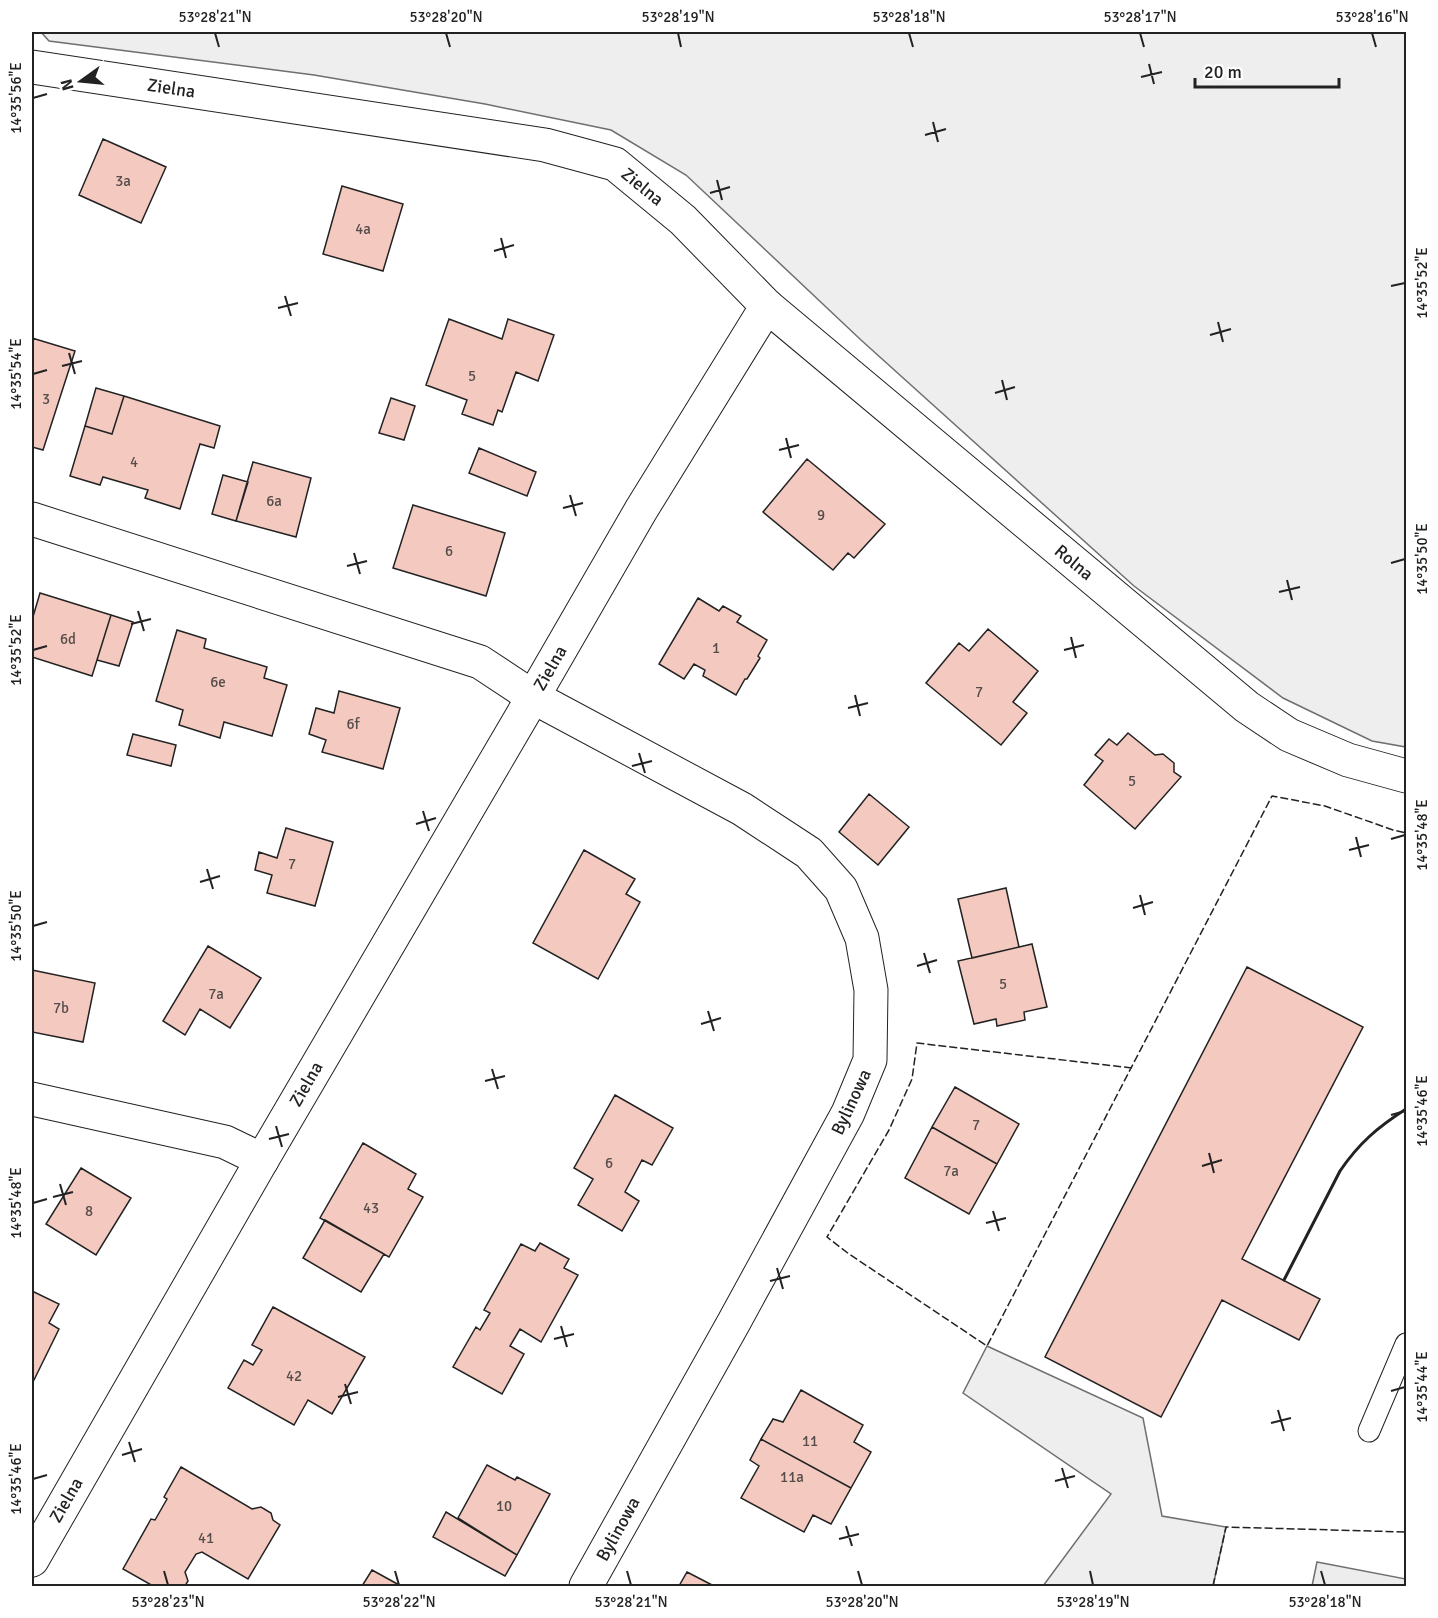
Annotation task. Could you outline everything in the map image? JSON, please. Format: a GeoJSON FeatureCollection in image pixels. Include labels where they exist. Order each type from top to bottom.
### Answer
{"type":"FeatureCollection","features":[{"type":"Feature","properties":{"kind":"street","name":"Zielna"},"geometry":{"type":"LineString","coordinates":[[32,67],[545,145],[615,164],[683,220],[767,306],[641,510],[32,1560]]}},
{"type":"Feature","properties":{"kind":"street","name":"Rolna"},"geometry":{"type":"LineString","coordinates":[[767,306],[1247,707],[1289,735],[1348,760],[1407,776]]}},
{"type":"Feature","properties":{"kind":"street","name":"Zielna"},"geometry":{"type":"LineString","coordinates":[[32,519],[480,662],[533,697]]}},
{"type":"Feature","properties":{"kind":"street","name":"Bylinowa"},"geometry":{"type":"LineString","coordinates":[[533,697],[742,809],[809,853],[841,889],[862,938],[871,990],[870,1060],[848,1113],[586,1587]]}},
{"type":"Feature","properties":{"kind":"street"},"geometry":{"type":"LineString","coordinates":[[32,1099],[225,1142],[262,1160]]}},
{"type":"Feature","properties":{"kind":"lane"},"geometry":{"type":"LineString","coordinates":[[1369,1431],[1407,1344]]}},
{"type":"Feature","properties":{"kind":"shaded area"},"geometry":{"type":"Polygon","coordinates":[[[41,32],[1406,32],[1406,747],[1372,741],[1283,698],[1134,586],[861,340],[686,175],[611,130],[485,104],[314,75],[49,41],[41,32]]]}},
{"type":"Feature","properties":{"kind":"shaded area"},"geometry":{"type":"Polygon","coordinates":[[[987,1346],[1143,1418],[1162,1516],[1226,1527],[1213,1586],[1043,1586],[1111,1494],[963,1393],[987,1346]]]}},
{"type":"Feature","properties":{"kind":"shaded area"},"geometry":{"type":"Polygon","coordinates":[[[1317,1562],[1406,1579],[1406,1586],[1312,1586],[1317,1562]]]}},
{"type":"Feature","properties":{"kind":"building"},"geometry":{"type":"Polygon","coordinates":[[[103,139],[166,167],[141,223],[79,195],[103,139]]]}},
{"type":"Feature","properties":{"kind":"building"},"geometry":{"type":"Polygon","coordinates":[[[342,186],[403,204],[383,271],[323,254],[342,186]]]}},
{"type":"Feature","properties":{"kind":"building"},"geometry":{"type":"Polygon","coordinates":[[[449,319],[502,339],[508,319],[554,335],[538,381],[516,372],[502,412],[498,410],[493,425],[462,414],[467,400],[426,385],[449,319]]]}},
{"type":"Feature","properties":{"kind":"building"},"geometry":{"type":"Polygon","coordinates":[[[32,338],[75,351],[43,450],[32,447],[32,338]]]}},
{"type":"Feature","properties":{"kind":"building"},"geometry":{"type":"Polygon","coordinates":[[[96,388],[124,396],[112,434],[85,426],[96,388]]]}},
{"type":"Feature","properties":{"kind":"building"},"geometry":{"type":"Polygon","coordinates":[[[124,396],[220,426],[214,448],[200,444],[180,509],[145,498],[148,490],[103,477],[100,485],[70,476],[85,426],[112,434],[124,396]]]}},
{"type":"Feature","properties":{"kind":"building"},"geometry":{"type":"Polygon","coordinates":[[[391,398],[415,406],[404,440],[379,433],[391,398]]]}},
{"type":"Feature","properties":{"kind":"building"},"geometry":{"type":"Polygon","coordinates":[[[479,448],[536,472],[527,496],[469,473],[479,448]]]}},
{"type":"Feature","properties":{"kind":"building"},"geometry":{"type":"Polygon","coordinates":[[[807,459],[885,524],[854,558],[848,553],[833,570],[763,512],[807,459]]]}},
{"type":"Feature","properties":{"kind":"building"},"geometry":{"type":"Polygon","coordinates":[[[253,462],[311,478],[296,537],[236,521],[253,462]]]}},
{"type":"Feature","properties":{"kind":"building"},"geometry":{"type":"Polygon","coordinates":[[[223,475],[248,482],[236,521],[212,514],[223,475]]]}},
{"type":"Feature","properties":{"kind":"building"},"geometry":{"type":"Polygon","coordinates":[[[413,505],[505,533],[486,596],[393,568],[413,505]]]}},
{"type":"Feature","properties":{"kind":"building"},"geometry":{"type":"Polygon","coordinates":[[[40,593],[111,615],[92,676],[32,657],[32,620],[40,593]]]}},
{"type":"Feature","properties":{"kind":"building"},"geometry":{"type":"Polygon","coordinates":[[[698,598],[719,611],[723,606],[741,616],[737,622],[767,640],[758,656],[760,658],[736,695],[703,676],[705,670],[694,664],[684,679],[659,664],[698,598]]]}},
{"type":"Feature","properties":{"kind":"building"},"geometry":{"type":"Polygon","coordinates":[[[111,615],[133,622],[119,666],[97,660],[111,615]]]}},
{"type":"Feature","properties":{"kind":"building"},"geometry":{"type":"Polygon","coordinates":[[[988,629],[1038,671],[1013,702],[1027,713],[1001,745],[926,683],[959,643],[969,651],[988,629]]]}},
{"type":"Feature","properties":{"kind":"building"},"geometry":{"type":"Polygon","coordinates":[[[177,630],[206,639],[204,648],[267,667],[264,678],[287,685],[272,736],[224,722],[220,738],[179,725],[183,710],[156,701],[177,630]]]}},
{"type":"Feature","properties":{"kind":"building"},"geometry":{"type":"Polygon","coordinates":[[[339,691],[400,708],[383,769],[322,752],[326,740],[309,734],[316,708],[334,713],[339,691]]]}},
{"type":"Feature","properties":{"kind":"building"},"geometry":{"type":"Polygon","coordinates":[[[1128,733],[1155,755],[1163,754],[1174,763],[1174,772],[1181,777],[1135,829],[1084,785],[1103,761],[1095,755],[1109,739],[1117,745],[1128,733]]]}},
{"type":"Feature","properties":{"kind":"building"},"geometry":{"type":"Polygon","coordinates":[[[133,734],[176,745],[171,766],[127,755],[133,734]]]}},
{"type":"Feature","properties":{"kind":"building"},"geometry":{"type":"Polygon","coordinates":[[[869,794],[909,827],[878,865],[839,832],[869,794]]]}},
{"type":"Feature","properties":{"kind":"building"},"geometry":{"type":"Polygon","coordinates":[[[286,828],[333,842],[315,906],[267,893],[272,875],[255,870],[259,852],[277,858],[286,828]]]}},
{"type":"Feature","properties":{"kind":"building"},"geometry":{"type":"Polygon","coordinates":[[[584,850],[635,879],[626,894],[640,902],[598,979],[533,943],[584,850]]]}},
{"type":"Feature","properties":{"kind":"building"},"geometry":{"type":"Polygon","coordinates":[[[1006,888],[1019,947],[972,958],[958,899],[1006,888]]]}},
{"type":"Feature","properties":{"kind":"building"},"geometry":{"type":"Polygon","coordinates":[[[1032,944],[1047,1007],[1024,1012],[1025,1020],[997,1026],[996,1019],[974,1024],[958,961],[1032,944]]]}},
{"type":"Feature","properties":{"kind":"building"},"geometry":{"type":"Polygon","coordinates":[[[208,946],[261,978],[230,1028],[200,1009],[185,1035],[163,1021],[208,946]]]}},
{"type":"Feature","properties":{"kind":"building"},"geometry":{"type":"Polygon","coordinates":[[[1247,967],[1363,1027],[1242,1259],[1320,1299],[1299,1340],[1222,1300],[1161,1417],[1045,1357],[1247,967]]]}},
{"type":"Feature","properties":{"kind":"building"},"geometry":{"type":"Polygon","coordinates":[[[32,970],[95,983],[83,1042],[32,1032],[32,970]]]}},
{"type":"Feature","properties":{"kind":"building"},"geometry":{"type":"Polygon","coordinates":[[[955,1087],[1019,1124],[997,1164],[932,1127],[955,1087]]]}},
{"type":"Feature","properties":{"kind":"building"},"geometry":{"type":"Polygon","coordinates":[[[615,1095],[673,1128],[652,1165],[642,1160],[625,1192],[639,1201],[622,1231],[578,1205],[593,1179],[574,1168],[615,1095]]]}},
{"type":"Feature","properties":{"kind":"building"},"geometry":{"type":"Polygon","coordinates":[[[932,1127],[997,1164],[969,1214],[905,1178],[932,1127]]]}},
{"type":"Feature","properties":{"kind":"building"},"geometry":{"type":"Polygon","coordinates":[[[363,1143],[416,1174],[408,1189],[423,1197],[389,1257],[320,1218],[363,1143]]]}},
{"type":"Feature","properties":{"kind":"building"},"geometry":{"type":"Polygon","coordinates":[[[81,1168],[131,1198],[96,1255],[46,1224],[81,1168]]]}},
{"type":"Feature","properties":{"kind":"building"},"geometry":{"type":"Polygon","coordinates":[[[325,1220],[384,1254],[361,1292],[303,1258],[325,1220]]]}},
{"type":"Feature","properties":{"kind":"building"},"geometry":{"type":"Polygon","coordinates":[[[540,1243],[569,1259],[564,1268],[578,1275],[541,1342],[520,1329],[510,1346],[524,1354],[502,1394],[453,1367],[476,1327],[480,1330],[490,1313],[484,1310],[521,1244],[535,1251],[540,1243]]]}},
{"type":"Feature","properties":{"kind":"building"},"geometry":{"type":"Polygon","coordinates":[[[32,1291],[59,1304],[49,1323],[59,1329],[32,1384],[32,1291]]]}},
{"type":"Feature","properties":{"kind":"building"},"geometry":{"type":"Polygon","coordinates":[[[273,1307],[365,1357],[332,1414],[308,1400],[294,1425],[228,1388],[244,1360],[253,1365],[262,1350],[252,1345],[273,1307]]]}},
{"type":"Feature","properties":{"kind":"building"},"geometry":{"type":"Polygon","coordinates":[[[801,1390],[863,1425],[854,1442],[871,1452],[851,1488],[761,1439],[773,1419],[783,1422],[801,1390]]]}},
{"type":"Feature","properties":{"kind":"building"},"geometry":{"type":"Polygon","coordinates":[[[761,1439],[851,1488],[831,1524],[813,1515],[804,1532],[741,1498],[759,1466],[750,1460],[761,1439]]]}},
{"type":"Feature","properties":{"kind":"building"},"geometry":{"type":"Polygon","coordinates":[[[487,1465],[515,1480],[517,1477],[550,1494],[517,1555],[458,1518],[487,1465]]]}},
{"type":"Feature","properties":{"kind":"building"},"geometry":{"type":"Polygon","coordinates":[[[181,1467],[252,1509],[261,1507],[271,1513],[273,1520],[280,1525],[248,1579],[202,1552],[196,1554],[185,1572],[188,1581],[185,1586],[153,1586],[123,1569],[151,1519],[155,1520],[167,1499],[164,1497],[181,1467]]]}},
{"type":"Feature","properties":{"kind":"building"},"geometry":{"type":"Polygon","coordinates":[[[446,1512],[517,1555],[505,1576],[433,1537],[446,1512]]]}},
{"type":"Feature","properties":{"kind":"building"},"geometry":{"type":"Polygon","coordinates":[[[372,1570],[401,1586],[362,1586],[372,1570]]]}},
{"type":"Feature","properties":{"kind":"building"},"geometry":{"type":"Polygon","coordinates":[[[687,1572],[714,1586],[679,1586],[687,1572]]]}},
{"type":"Feature","properties":{"kind":"fence"},"geometry":{"type":"LineString","coordinates":[[1132,1068],[917,1043],[912,1079],[889,1130],[827,1237],[987,1346],[1272,796],[1325,806],[1406,833]]}},
{"type":"Feature","properties":{"kind":"fence"},"geometry":{"type":"LineString","coordinates":[[1213,1586],[1226,1527],[1406,1532]]}},
{"type":"Feature","properties":{"kind":"wall"},"geometry":{"type":"LineString","coordinates":[[1284,1280],[1340,1171],[1370,1136],[1406,1109]]}}]}
